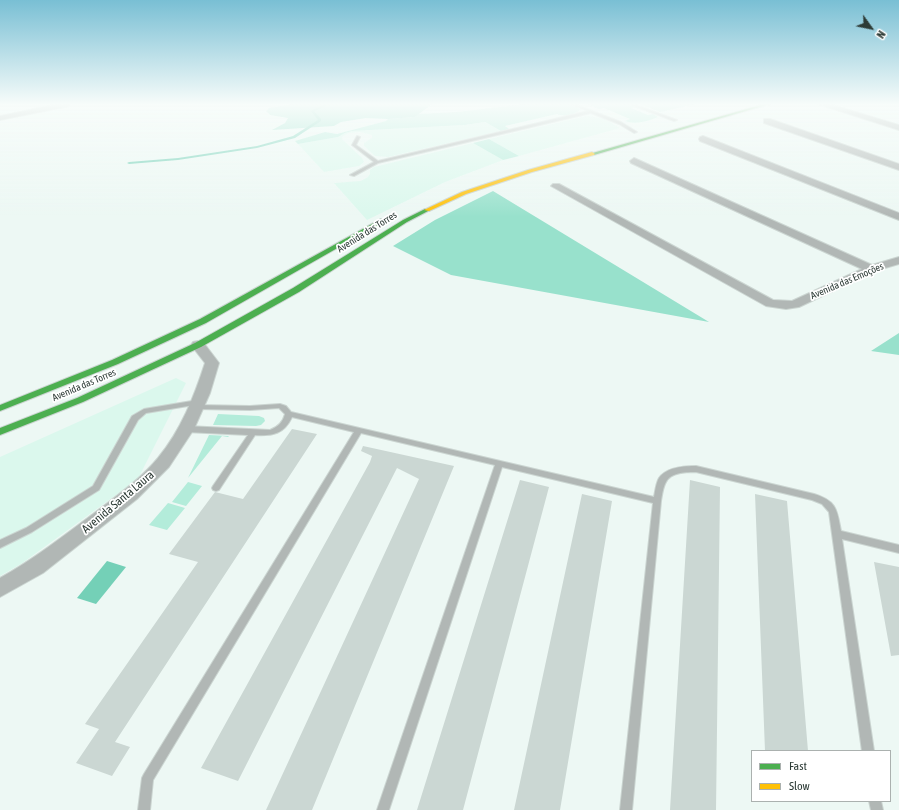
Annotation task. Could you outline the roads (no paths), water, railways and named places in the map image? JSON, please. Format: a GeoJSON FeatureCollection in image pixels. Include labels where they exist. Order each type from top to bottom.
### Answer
{"type":"FeatureCollection","features":[{"type":"Feature","properties":{"kind":"main road","name":"Avenida das Torres"},"geometry":{"type":"LineString","coordinates":[[0,432],[80,400],[198,345],[296,290],[405,221],[464,193],[530,171],[634,142]]}},
{"type":"Feature","properties":{"kind":"main road","name":"Avenida das Torres"},"geometry":{"type":"LineString","coordinates":[[0,408],[115,362],[203,321],[387,217]]}},
{"type":"Feature","properties":{"kind":"street"},"geometry":{"type":"LineString","coordinates":[[710,142],[899,217]]}},
{"type":"Feature","properties":{"kind":"street"},"geometry":{"type":"LineString","coordinates":[[827,142],[899,167]]}},
{"type":"Feature","properties":{"kind":"street"},"geometry":{"type":"LineString","coordinates":[[634,161],[871,269]]}},
{"type":"Feature","properties":{"kind":"street","name":"Avenida das Emoções"},"geometry":{"type":"LineString","coordinates":[[556,186],[761,299],[778,305],[795,304],[871,269],[899,260]]}},
{"type":"Feature","properties":{"kind":"street","name":"Avenida Santa Laura"},"geometry":{"type":"LineString","coordinates":[[0,588],[36,567],[131,494],[163,463],[186,429],[204,393],[212,364],[198,345]]}},
{"type":"Feature","properties":{"kind":"lane"},"geometry":{"type":"LineString","coordinates":[[356,142],[354,145],[377,162]]}},
{"type":"Feature","properties":{"kind":"lane"},"geometry":{"type":"LineString","coordinates":[[352,175],[377,162],[463,142]]}},
{"type":"Feature","properties":{"kind":"lane"},"geometry":{"type":"LineString","coordinates":[[0,544],[29,530],[96,488],[135,418],[144,411],[198,404],[250,408],[280,406],[289,414],[657,501]]}},
{"type":"Feature","properties":{"kind":"lane"},"geometry":{"type":"LineString","coordinates":[[186,429],[268,433],[279,429],[289,414]]}},
{"type":"Feature","properties":{"kind":"lane"},"geometry":{"type":"LineString","coordinates":[[144,810],[148,778],[359,430]]}},
{"type":"Feature","properties":{"kind":"lane"},"geometry":{"type":"LineString","coordinates":[[216,488],[252,433]]}},
{"type":"Feature","properties":{"kind":"lane"},"geometry":{"type":"LineString","coordinates":[[383,810],[498,464]]}},
{"type":"Feature","properties":{"kind":"lane"},"geometry":{"type":"LineString","coordinates":[[626,810],[657,501],[662,480],[679,469],[696,469],[814,497],[826,502],[833,511],[868,750]]}},
{"type":"Feature","properties":{"kind":"lane"},"geometry":{"type":"LineString","coordinates":[[837,534],[899,549]]}},
{"type":"Feature","properties":{"kind":"waterway"},"geometry":{"type":"LineString","coordinates":[[129,163],[178,159],[257,147],[276,142]]}}]}
